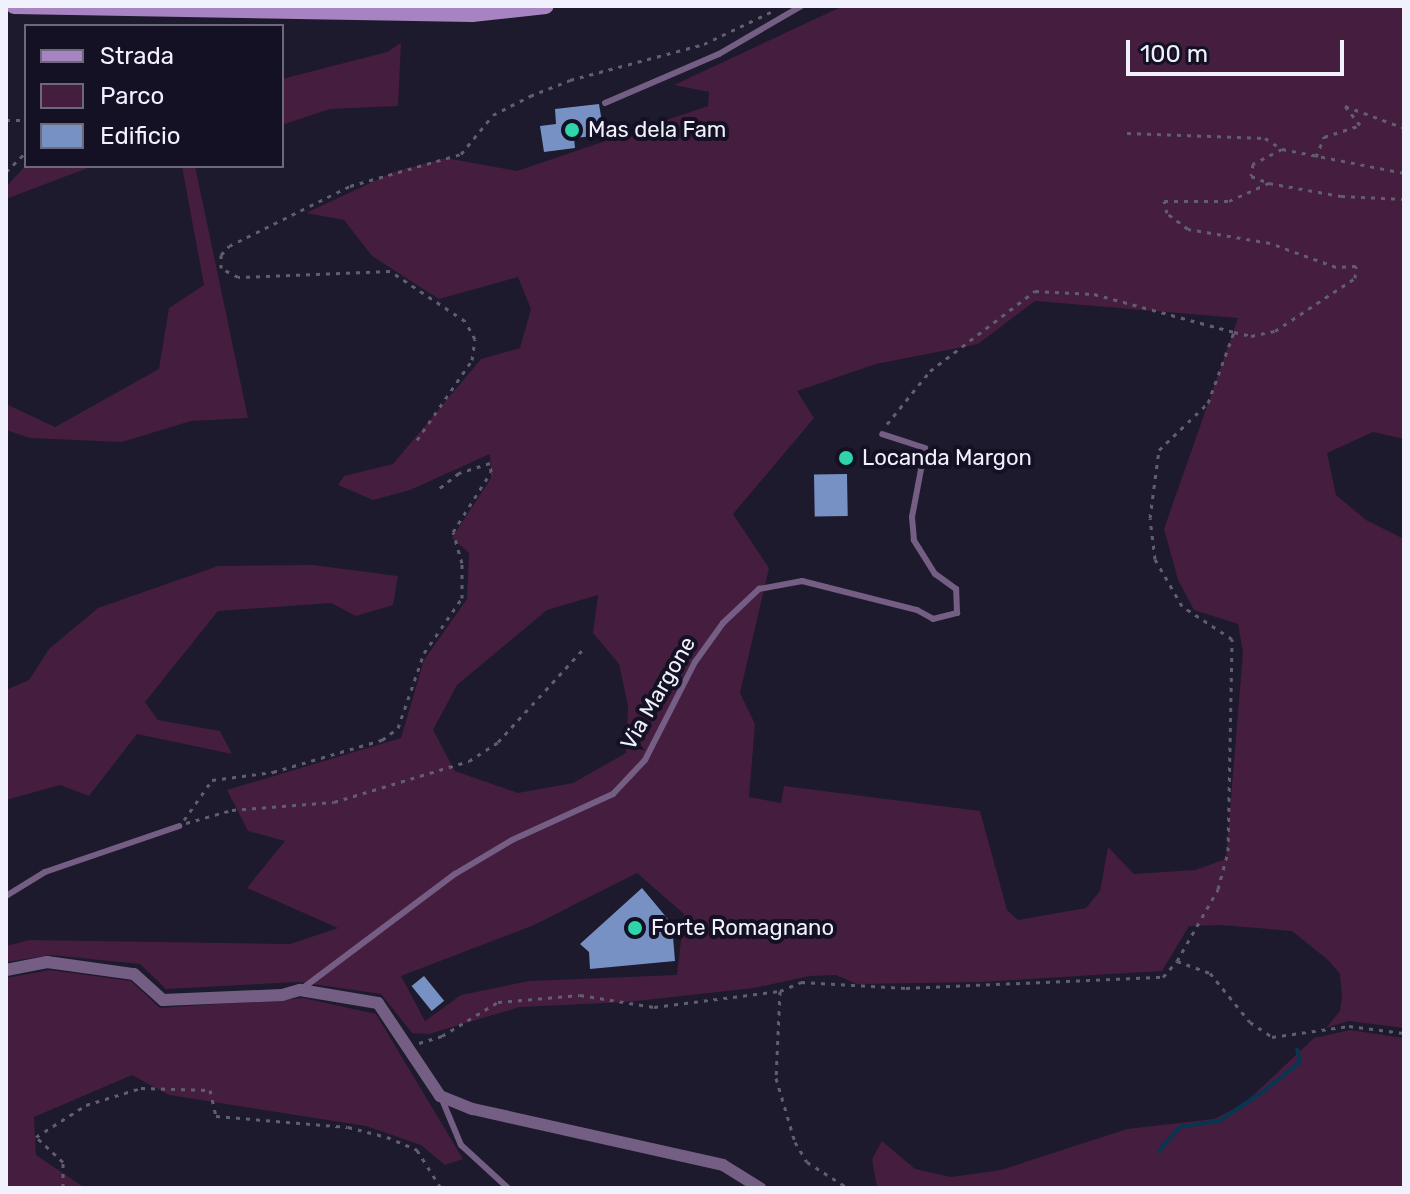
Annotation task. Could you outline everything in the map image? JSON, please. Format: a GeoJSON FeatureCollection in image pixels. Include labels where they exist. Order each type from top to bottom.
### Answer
{"type":"FeatureCollection","features":[{"type":"Feature","properties":{"kind":"main road"},"geometry":{"type":"LineString","coordinates":[[14,6],[472,14],[546,6]]}},
{"type":"Feature","properties":{"kind":"street","name":"Via Margone"},"geometry":{"type":"LineString","coordinates":[[6,970],[47,962],[134,974],[163,1000],[282,995],[300,990],[378,1003],[440,1096]]}},
{"type":"Feature","properties":{"kind":"street"},"geometry":{"type":"LineString","coordinates":[[440,1096],[473,1109],[723,1165],[760,1188]]}},
{"type":"Feature","properties":{"kind":"lane"},"geometry":{"type":"LineString","coordinates":[[605,103],[719,54],[801,6]]}},
{"type":"Feature","properties":{"kind":"lane","name":"Via Margone"},"geometry":{"type":"LineString","coordinates":[[300,990],[455,874],[512,840],[613,794],[645,760],[716,633],[759,589],[802,581],[917,610],[933,619],[957,613],[956,589],[935,574],[914,540],[912,517],[925,448],[882,434]]}},
{"type":"Feature","properties":{"kind":"lane"},"geometry":{"type":"LineString","coordinates":[[6,896],[45,872],[179,826]]}},
{"type":"Feature","properties":{"kind":"lane","name":"Via Margone"},"geometry":{"type":"LineString","coordinates":[[440,1096],[461,1145],[508,1188]]}},
{"type":"Feature","properties":{"kind":"path"},"geometry":{"type":"LineString","coordinates":[[417,440],[472,360],[475,339],[465,321],[390,271],[229,276],[221,268],[221,255],[229,246],[350,186],[461,154],[493,115],[530,96],[570,80],[704,44],[765,11],[789,12]]}},
{"type":"Feature","properties":{"kind":"path"},"geometry":{"type":"LineString","coordinates":[[1316,157],[1324,137],[1360,125],[1345,106],[1404,128]]}},
{"type":"Feature","properties":{"kind":"path"},"geometry":{"type":"LineString","coordinates":[[1127,133],[1253,137],[1282,149],[1404,173]]}},
{"type":"Feature","properties":{"kind":"path"},"geometry":{"type":"LineString","coordinates":[[1282,149],[1253,164],[1251,176],[1269,183],[1341,196],[1404,199]]}},
{"type":"Feature","properties":{"kind":"path"},"geometry":{"type":"LineString","coordinates":[[6,172],[24,154]]}},
{"type":"Feature","properties":{"kind":"path"},"geometry":{"type":"LineString","coordinates":[[882,434],[930,371],[1035,291],[1094,294],[1251,336],[1275,331],[1355,278],[1356,266],[1336,267],[1270,243],[1188,229],[1167,213],[1164,201],[1229,201],[1269,183]]}},
{"type":"Feature","properties":{"kind":"path"},"geometry":{"type":"LineString","coordinates":[[407,1046],[442,1036],[498,1002],[580,995],[654,1007],[780,991],[801,982],[906,988],[1163,977],[1177,961],[1218,889],[1228,851],[1232,639],[1182,606],[1155,559],[1150,518],[1159,450],[1208,403],[1234,333]]}},
{"type":"Feature","properties":{"kind":"path"},"geometry":{"type":"LineString","coordinates":[[179,826],[212,780],[273,772],[382,740],[398,728],[424,653],[462,598],[462,563],[453,532],[491,472],[490,463],[459,473],[436,491]]}},
{"type":"Feature","properties":{"kind":"path"},"geometry":{"type":"LineString","coordinates":[[179,826],[232,810],[334,802],[469,761],[498,742],[586,646]]}},
{"type":"Feature","properties":{"kind":"path"},"geometry":{"type":"LineString","coordinates":[[1177,961],[1210,973],[1250,1022],[1272,1037],[1349,1026],[1404,1033]]}},
{"type":"Feature","properties":{"kind":"path"},"geometry":{"type":"LineString","coordinates":[[780,991],[776,1078],[795,1142],[807,1162],[848,1188]]}},
{"type":"Feature","properties":{"kind":"path"},"geometry":{"type":"LineString","coordinates":[[63,1188],[63,1162],[36,1137],[86,1105],[141,1088],[210,1090],[216,1116],[348,1127],[387,1137],[417,1150],[441,1188]]}},
{"type":"Feature","properties":{"kind":"green space"},"geometry":{"type":"Polygon","coordinates":[[[843,6],[1404,6],[1404,439],[1373,432],[1327,453],[1336,495],[1366,520],[1404,539],[1404,1028],[1349,1021],[1326,1028],[1340,1011],[1342,998],[1340,974],[1328,960],[1292,931],[1221,925],[1189,926],[1162,971],[981,982],[857,984],[836,975],[810,976],[754,988],[627,1002],[520,1007],[429,1034],[412,1033],[381,994],[299,982],[166,989],[140,964],[51,955],[6,962],[6,946],[29,940],[290,944],[338,928],[247,888],[285,841],[248,831],[227,790],[401,738],[424,660],[467,599],[469,553],[452,538],[491,478],[490,454],[410,490],[373,500],[338,485],[344,476],[393,464],[481,359],[520,348],[531,309],[518,277],[439,299],[372,256],[344,220],[306,213],[394,172],[446,158],[517,171],[708,106],[709,92],[674,85],[843,6]],[[1035,301],[978,344],[876,364],[797,391],[814,418],[733,514],[769,568],[740,693],[755,724],[749,797],[781,803],[784,786],[980,811],[1007,910],[1018,920],[1086,908],[1100,891],[1108,847],[1134,874],[1195,870],[1226,859],[1243,652],[1238,624],[1194,610],[1178,580],[1164,529],[1238,318],[1035,301]],[[598,595],[547,610],[457,685],[433,730],[455,771],[518,793],[573,783],[626,753],[628,706],[619,664],[593,633],[598,595]],[[637,873],[534,925],[401,976],[425,1021],[461,995],[529,981],[677,975],[684,914],[637,873]]]}},
{"type":"Feature","properties":{"kind":"green space"},"geometry":{"type":"Polygon","coordinates":[[[401,43],[398,106],[330,109],[284,124],[284,78],[387,52],[401,43]]]}},
{"type":"Feature","properties":{"kind":"green space"},"geometry":{"type":"Polygon","coordinates":[[[24,167],[88,168],[6,199],[6,187],[24,167]]]}},
{"type":"Feature","properties":{"kind":"green space"},"geometry":{"type":"Polygon","coordinates":[[[182,168],[195,168],[248,418],[191,421],[122,442],[30,438],[6,430],[6,404],[55,427],[159,369],[169,308],[204,285],[182,168]]]}},
{"type":"Feature","properties":{"kind":"green space"},"geometry":{"type":"Polygon","coordinates":[[[313,565],[398,576],[393,605],[356,616],[331,603],[218,611],[145,702],[158,720],[220,731],[232,754],[137,734],[89,796],[60,785],[6,800],[6,690],[29,680],[49,649],[98,608],[218,566],[313,565]]]}},
{"type":"Feature","properties":{"kind":"green space"},"geometry":{"type":"Polygon","coordinates":[[[50,970],[131,981],[160,1008],[303,998],[376,1014],[463,1159],[445,1165],[421,1145],[366,1126],[169,1095],[132,1075],[34,1117],[36,1155],[85,1188],[6,1188],[6,978],[50,970]]]}},
{"type":"Feature","properties":{"kind":"green space"},"geometry":{"type":"Polygon","coordinates":[[[1350,1030],[1404,1038],[1404,1188],[877,1188],[872,1159],[882,1141],[915,1169],[951,1177],[1001,1170],[1127,1129],[1214,1119],[1244,1104],[1314,1038],[1350,1030]]]}},
{"type":"Feature","properties":{"kind":"building","name":"Mas dela Fam"},"geometry":{"type":"Polygon","coordinates":[[[599,104],[604,135],[574,138],[575,148],[544,152],[540,126],[556,124],[555,109],[599,104]]]}},
{"type":"Feature","properties":{"kind":"building"},"geometry":{"type":"Polygon","coordinates":[[[847,474],[848,516],[815,517],[814,475],[847,474]]]}},
{"type":"Feature","properties":{"kind":"building","name":"Forte Romagnano"},"geometry":{"type":"Polygon","coordinates":[[[642,888],[672,924],[675,961],[590,969],[589,952],[580,944],[642,888]]]}},
{"type":"Feature","properties":{"kind":"building"},"geometry":{"type":"Polygon","coordinates":[[[424,976],[444,1001],[432,1011],[412,986],[424,976]]]}},
{"type":"Feature","properties":{"kind":"waterway"},"geometry":{"type":"LineString","coordinates":[[1159,1151],[1180,1127],[1219,1121],[1264,1091],[1300,1062],[1297,1049]]}},
{"type":"Feature","properties":{"kind":"place","name":"Mas dela Fam"},"geometry":{"type":"Point","coordinates":[572,130]}},
{"type":"Feature","properties":{"kind":"place","name":"Locanda Margon"},"geometry":{"type":"Point","coordinates":[846,458]}},
{"type":"Feature","properties":{"kind":"place","name":"Forte Romagnano"},"geometry":{"type":"Point","coordinates":[635,928]}}]}
